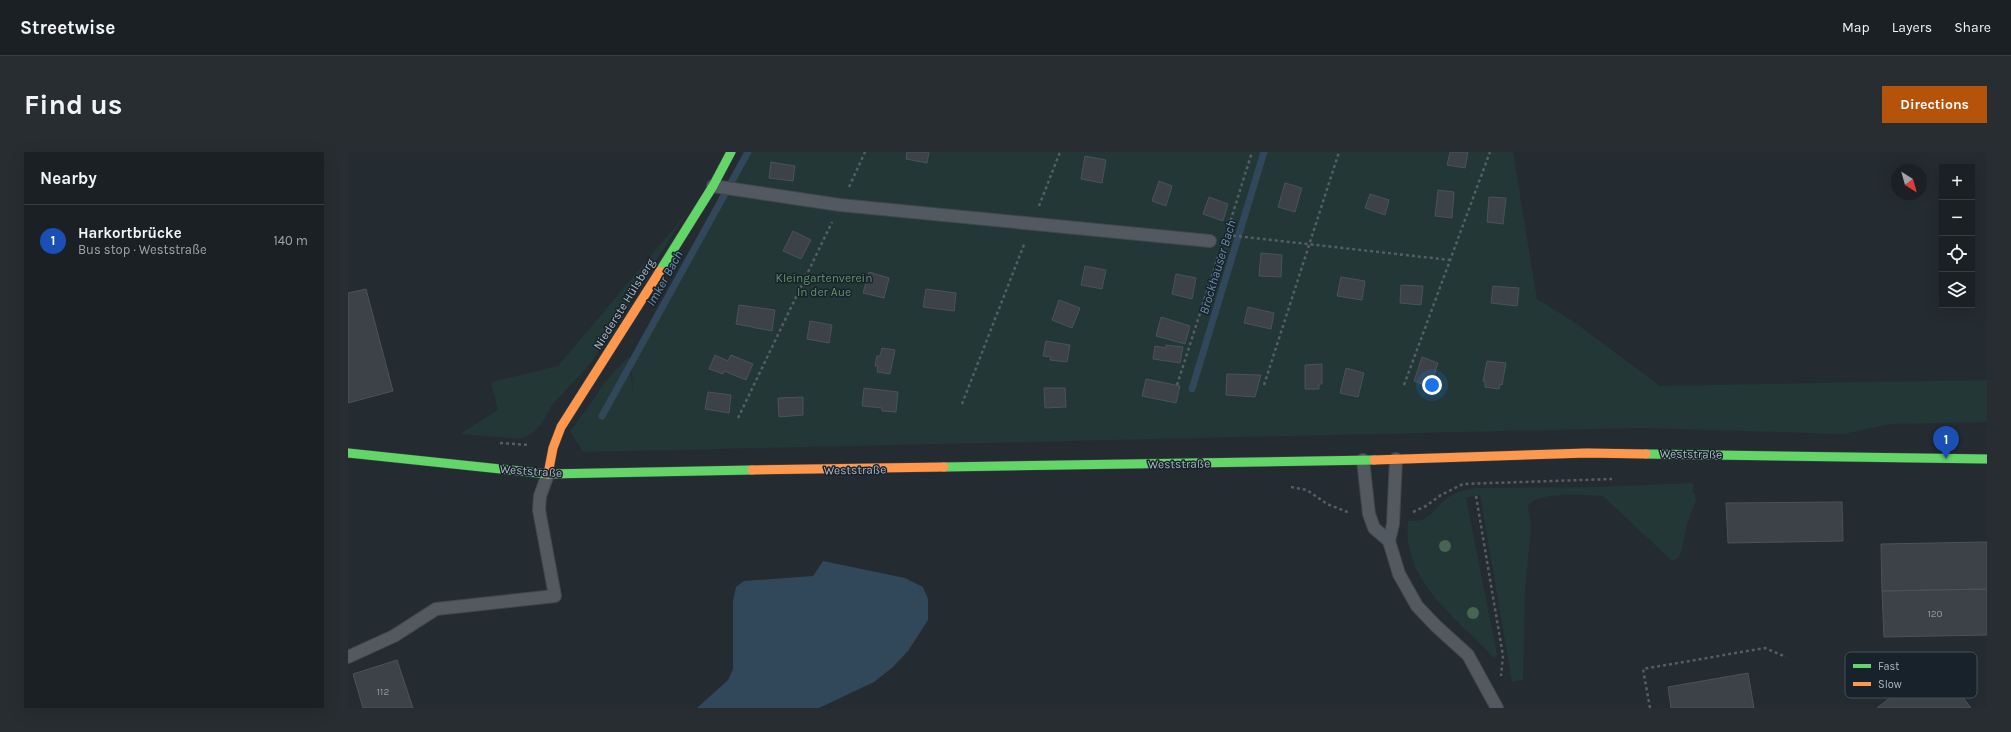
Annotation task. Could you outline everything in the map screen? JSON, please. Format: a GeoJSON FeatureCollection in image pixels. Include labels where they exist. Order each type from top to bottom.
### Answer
{"type":"FeatureCollection","features":[{"type":"Feature","properties":{"kind":"street","name":"Niederste Hülsberg"},"geometry":{"type":"LineString","coordinates":[[548,474],[553,448],[561,427],[717,188],[731,152]]}},
{"type":"Feature","properties":{"kind":"street","name":"Weststraße"},"geometry":{"type":"LineString","coordinates":[[348,453],[548,474],[1363,460],[1587,453],[1987,459]]}},
{"type":"Feature","properties":{"kind":"lane"},"geometry":{"type":"LineString","coordinates":[[717,188],[840,205],[1210,241]]}},
{"type":"Feature","properties":{"kind":"lane"},"geometry":{"type":"LineString","coordinates":[[1389,541],[1393,524],[1396,459]]}},
{"type":"Feature","properties":{"kind":"lane"},"geometry":{"type":"LineString","coordinates":[[1363,460],[1369,514],[1374,528],[1389,541],[1400,574],[1409,594],[1436,626],[1468,655],[1497,708]]}},
{"type":"Feature","properties":{"kind":"lane"},"geometry":{"type":"LineString","coordinates":[[348,657],[394,636],[436,609],[555,596],[539,510],[540,496],[548,474]]}},
{"type":"Feature","properties":{"kind":"path"},"geometry":{"type":"LineString","coordinates":[[738,418],[865,152]]}},
{"type":"Feature","properties":{"kind":"path"},"geometry":{"type":"LineString","coordinates":[[962,404],[1060,152]]}},
{"type":"Feature","properties":{"kind":"path"},"geometry":{"type":"LineString","coordinates":[[1252,152],[1225,235],[1450,260]]}},
{"type":"Feature","properties":{"kind":"path"},"geometry":{"type":"LineString","coordinates":[[1264,385],[1339,152]]}},
{"type":"Feature","properties":{"kind":"path"},"geometry":{"type":"LineString","coordinates":[[1404,385],[1490,152]]}},
{"type":"Feature","properties":{"kind":"path"},"geometry":{"type":"LineString","coordinates":[[1177,385],[1220,250]]}},
{"type":"Feature","properties":{"kind":"path"},"geometry":{"type":"LineString","coordinates":[[1476,496],[1503,656],[1501,678]]}},
{"type":"Feature","properties":{"kind":"path"},"geometry":{"type":"LineString","coordinates":[[1650,708],[1643,669],[1765,648],[1786,657]]}},
{"type":"Feature","properties":{"kind":"green space","name":"Kleingartenverein In der Aue"},"geometry":{"type":"Polygon","coordinates":[[[747,152],[1513,152],[1537,299],[1574,322],[1660,386],[1987,380],[1987,422],[1891,424],[1844,434],[1641,428],[583,452],[570,431],[604,383],[629,356],[633,396],[631,357],[747,152]]]}},
{"type":"Feature","properties":{"kind":"green space"},"geometry":{"type":"Polygon","coordinates":[[[686,214],[591,363],[552,405],[542,423],[532,434],[521,439],[460,434],[498,410],[491,382],[558,366],[686,214]]]}},
{"type":"Feature","properties":{"kind":"green space"},"geometry":{"type":"Polygon","coordinates":[[[1693,483],[1694,488],[1692,491],[1695,494],[1696,500],[1687,524],[1682,549],[1678,558],[1672,561],[1603,496],[1552,496],[1534,501],[1528,505],[1531,527],[1525,590],[1523,680],[1512,682],[1480,495],[1466,498],[1497,654],[1495,659],[1435,598],[1423,581],[1414,563],[1408,543],[1408,521],[1422,520],[1426,518],[1450,496],[1474,488],[1596,487],[1693,483]]]}},
{"type":"Feature","properties":{"kind":"water"},"geometry":{"type":"Polygon","coordinates":[[[823,561],[905,578],[923,587],[928,599],[928,620],[908,651],[893,667],[874,682],[819,708],[697,708],[728,680],[733,669],[733,601],[736,587],[744,581],[813,576],[823,561]]]}},
{"type":"Feature","properties":{"kind":"building"},"geometry":{"type":"Polygon","coordinates":[[[907,152],[929,152],[927,163],[906,159],[907,152]]]}},
{"type":"Feature","properties":{"kind":"building"},"geometry":{"type":"Polygon","coordinates":[[[1450,152],[1468,152],[1465,168],[1447,165],[1450,152]]]}},
{"type":"Feature","properties":{"kind":"building"},"geometry":{"type":"Polygon","coordinates":[[[1085,156],[1106,160],[1102,183],[1081,179],[1085,156]]]}},
{"type":"Feature","properties":{"kind":"building"},"geometry":{"type":"Polygon","coordinates":[[[771,162],[795,166],[793,181],[769,178],[771,162]]]}},
{"type":"Feature","properties":{"kind":"building"},"geometry":{"type":"Polygon","coordinates":[[[1159,181],[1172,186],[1166,206],[1152,201],[1159,181]]]}},
{"type":"Feature","properties":{"kind":"building"},"geometry":{"type":"Polygon","coordinates":[[[1285,183],[1302,188],[1295,212],[1278,207],[1285,183]]]}},
{"type":"Feature","properties":{"kind":"building"},"geometry":{"type":"Polygon","coordinates":[[[1438,190],[1454,192],[1452,218],[1435,216],[1438,190]]]}},
{"type":"Feature","properties":{"kind":"building"},"geometry":{"type":"Polygon","coordinates":[[[1370,194],[1389,200],[1385,215],[1365,208],[1370,194]]]}},
{"type":"Feature","properties":{"kind":"building"},"geometry":{"type":"Polygon","coordinates":[[[1209,197],[1228,204],[1223,221],[1203,214],[1209,197]]]}},
{"type":"Feature","properties":{"kind":"building"},"geometry":{"type":"Polygon","coordinates":[[[1489,197],[1506,198],[1503,224],[1487,222],[1489,197]]]}},
{"type":"Feature","properties":{"kind":"building"},"geometry":{"type":"Polygon","coordinates":[[[793,231],[811,240],[801,259],[783,251],[793,231]]]}},
{"type":"Feature","properties":{"kind":"building"},"geometry":{"type":"Polygon","coordinates":[[[1261,253],[1282,255],[1281,277],[1259,276],[1261,253]]]}},
{"type":"Feature","properties":{"kind":"building"},"geometry":{"type":"Polygon","coordinates":[[[1085,266],[1106,270],[1102,289],[1081,285],[1085,266]]]}},
{"type":"Feature","properties":{"kind":"building"},"geometry":{"type":"Polygon","coordinates":[[[869,272],[889,278],[884,298],[863,293],[869,272]]]}},
{"type":"Feature","properties":{"kind":"building"},"geometry":{"type":"Polygon","coordinates":[[[1176,274],[1196,278],[1192,299],[1172,294],[1176,274]]]}},
{"type":"Feature","properties":{"kind":"building"},"geometry":{"type":"Polygon","coordinates":[[[1341,277],[1365,281],[1362,300],[1337,296],[1341,277]]]}},
{"type":"Feature","properties":{"kind":"building"},"geometry":{"type":"Polygon","coordinates":[[[1401,285],[1423,286],[1421,305],[1400,303],[1401,285]]]}},
{"type":"Feature","properties":{"kind":"building"},"geometry":{"type":"Polygon","coordinates":[[[1493,286],[1519,288],[1517,306],[1491,303],[1493,286]]]}},
{"type":"Feature","properties":{"kind":"building"},"geometry":{"type":"Polygon","coordinates":[[[366,289],[393,391],[348,403],[348,293],[366,289]]]}},
{"type":"Feature","properties":{"kind":"building"},"geometry":{"type":"Polygon","coordinates":[[[926,289],[956,293],[954,311],[923,307],[926,289]]]}},
{"type":"Feature","properties":{"kind":"building"},"geometry":{"type":"Polygon","coordinates":[[[1059,300],[1080,308],[1072,328],[1052,320],[1059,300]]]}},
{"type":"Feature","properties":{"kind":"building"},"geometry":{"type":"Polygon","coordinates":[[[739,305],[775,310],[772,331],[736,324],[739,305]]]}},
{"type":"Feature","properties":{"kind":"building"},"geometry":{"type":"Polygon","coordinates":[[[1248,307],[1274,313],[1271,329],[1244,323],[1248,307]]]}},
{"type":"Feature","properties":{"kind":"building"},"geometry":{"type":"Polygon","coordinates":[[[1161,317],[1190,326],[1185,344],[1156,336],[1161,317]]]}},
{"type":"Feature","properties":{"kind":"building"},"geometry":{"type":"Polygon","coordinates":[[[810,321],[832,325],[829,343],[807,339],[810,321]]]}},
{"type":"Feature","properties":{"kind":"building"},"geometry":{"type":"Polygon","coordinates":[[[1046,341],[1070,345],[1067,362],[1050,360],[1051,357],[1043,356],[1046,341]]]}},
{"type":"Feature","properties":{"kind":"building"},"geometry":{"type":"Polygon","coordinates":[[[1166,345],[1183,347],[1180,363],[1153,359],[1155,346],[1166,348],[1166,345]]]}},
{"type":"Feature","properties":{"kind":"building"},"geometry":{"type":"Polygon","coordinates":[[[882,348],[895,350],[890,374],[877,372],[878,366],[875,366],[877,356],[880,356],[882,348]]]}},
{"type":"Feature","properties":{"kind":"building"},"geometry":{"type":"Polygon","coordinates":[[[715,355],[728,361],[731,355],[753,364],[746,380],[724,371],[723,374],[709,369],[715,355]]]}},
{"type":"Feature","properties":{"kind":"building"},"geometry":{"type":"Polygon","coordinates":[[[1422,357],[1438,363],[1430,387],[1414,381],[1422,357]]]}},
{"type":"Feature","properties":{"kind":"building"},"geometry":{"type":"Polygon","coordinates":[[[1487,361],[1506,363],[1502,385],[1500,384],[1499,389],[1485,387],[1485,381],[1483,381],[1487,361]]]}},
{"type":"Feature","properties":{"kind":"building"},"geometry":{"type":"Polygon","coordinates":[[[1322,364],[1322,384],[1319,384],[1319,389],[1305,389],[1305,365],[1322,364]]]}},
{"type":"Feature","properties":{"kind":"building"},"geometry":{"type":"Polygon","coordinates":[[[1346,368],[1364,373],[1358,397],[1340,393],[1346,368]]]}},
{"type":"Feature","properties":{"kind":"building"},"geometry":{"type":"Polygon","coordinates":[[[1227,374],[1261,375],[1255,397],[1226,395],[1227,374]]]}},
{"type":"Feature","properties":{"kind":"building"},"geometry":{"type":"Polygon","coordinates":[[[1146,379],[1180,386],[1176,403],[1142,396],[1146,379]]]}},
{"type":"Feature","properties":{"kind":"building"},"geometry":{"type":"Polygon","coordinates":[[[864,388],[898,392],[896,412],[882,411],[882,408],[862,406],[864,388]]]}},
{"type":"Feature","properties":{"kind":"building"},"geometry":{"type":"Polygon","coordinates":[[[1044,388],[1065,388],[1066,407],[1045,408],[1044,388]]]}},
{"type":"Feature","properties":{"kind":"building"},"geometry":{"type":"Polygon","coordinates":[[[708,392],[731,395],[729,413],[705,409],[708,392]]]}},
{"type":"Feature","properties":{"kind":"building"},"geometry":{"type":"Polygon","coordinates":[[[803,397],[803,415],[779,417],[778,398],[803,397]]]}},
{"type":"Feature","properties":{"kind":"building"},"geometry":{"type":"Polygon","coordinates":[[[1842,502],[1843,541],[1728,543],[1726,503],[1842,502]]]}},
{"type":"Feature","properties":{"kind":"building"},"geometry":{"type":"Polygon","coordinates":[[[1987,542],[1987,589],[1882,591],[1881,544],[1987,542]]]}},
{"type":"Feature","properties":{"kind":"building"},"geometry":{"type":"Polygon","coordinates":[[[1987,589],[1987,635],[1884,637],[1882,591],[1987,589]]]}},
{"type":"Feature","properties":{"kind":"building"},"geometry":{"type":"Polygon","coordinates":[[[397,660],[413,708],[363,708],[353,674],[397,660]]]}},
{"type":"Feature","properties":{"kind":"building"},"geometry":{"type":"Polygon","coordinates":[[[1748,673],[1754,708],[1671,708],[1668,687],[1748,673]]]}},
{"type":"Feature","properties":{"kind":"building"},"geometry":{"type":"Polygon","coordinates":[[[1890,698],[1963,698],[1971,708],[1877,708],[1890,698]]]}},
{"type":"Feature","properties":{"kind":"waterway","name":"Imker Bach"},"geometry":{"type":"LineString","coordinates":[[602,416],[748,152]]}},
{"type":"Feature","properties":{"kind":"waterway","name":"Brockhauser Bach"},"geometry":{"type":"LineString","coordinates":[[1192,389],[1264,152]]}},
{"type":"Feature","properties":{"kind":"traffic: fast"},"geometry":{"type":"LineString","coordinates":[[660,271],[713,186],[731,152]]}},
{"type":"Feature","properties":{"kind":"traffic: fast"},"geometry":{"type":"LineString","coordinates":[[348,453],[548,474],[752,470]]}},
{"type":"Feature","properties":{"kind":"traffic: fast"},"geometry":{"type":"LineString","coordinates":[[1646,454],[1987,459]]}},
{"type":"Feature","properties":{"kind":"traffic: fast"},"geometry":{"type":"LineString","coordinates":[[944,467],[1374,460]]}},
{"type":"Feature","properties":{"kind":"traffic: slow"},"geometry":{"type":"LineString","coordinates":[[548,474],[553,448],[561,427],[660,271]]}},
{"type":"Feature","properties":{"kind":"traffic: slow"},"geometry":{"type":"LineString","coordinates":[[1374,460],[1587,453],[1646,454]]}},
{"type":"Feature","properties":{"kind":"traffic: slow"},"geometry":{"type":"LineString","coordinates":[[752,470],[944,467]]}},
{"type":"Feature","properties":{"kind":"place","name":"Harkortbrücke"},"geometry":{"type":"Point","coordinates":[1946,459]}}]}
